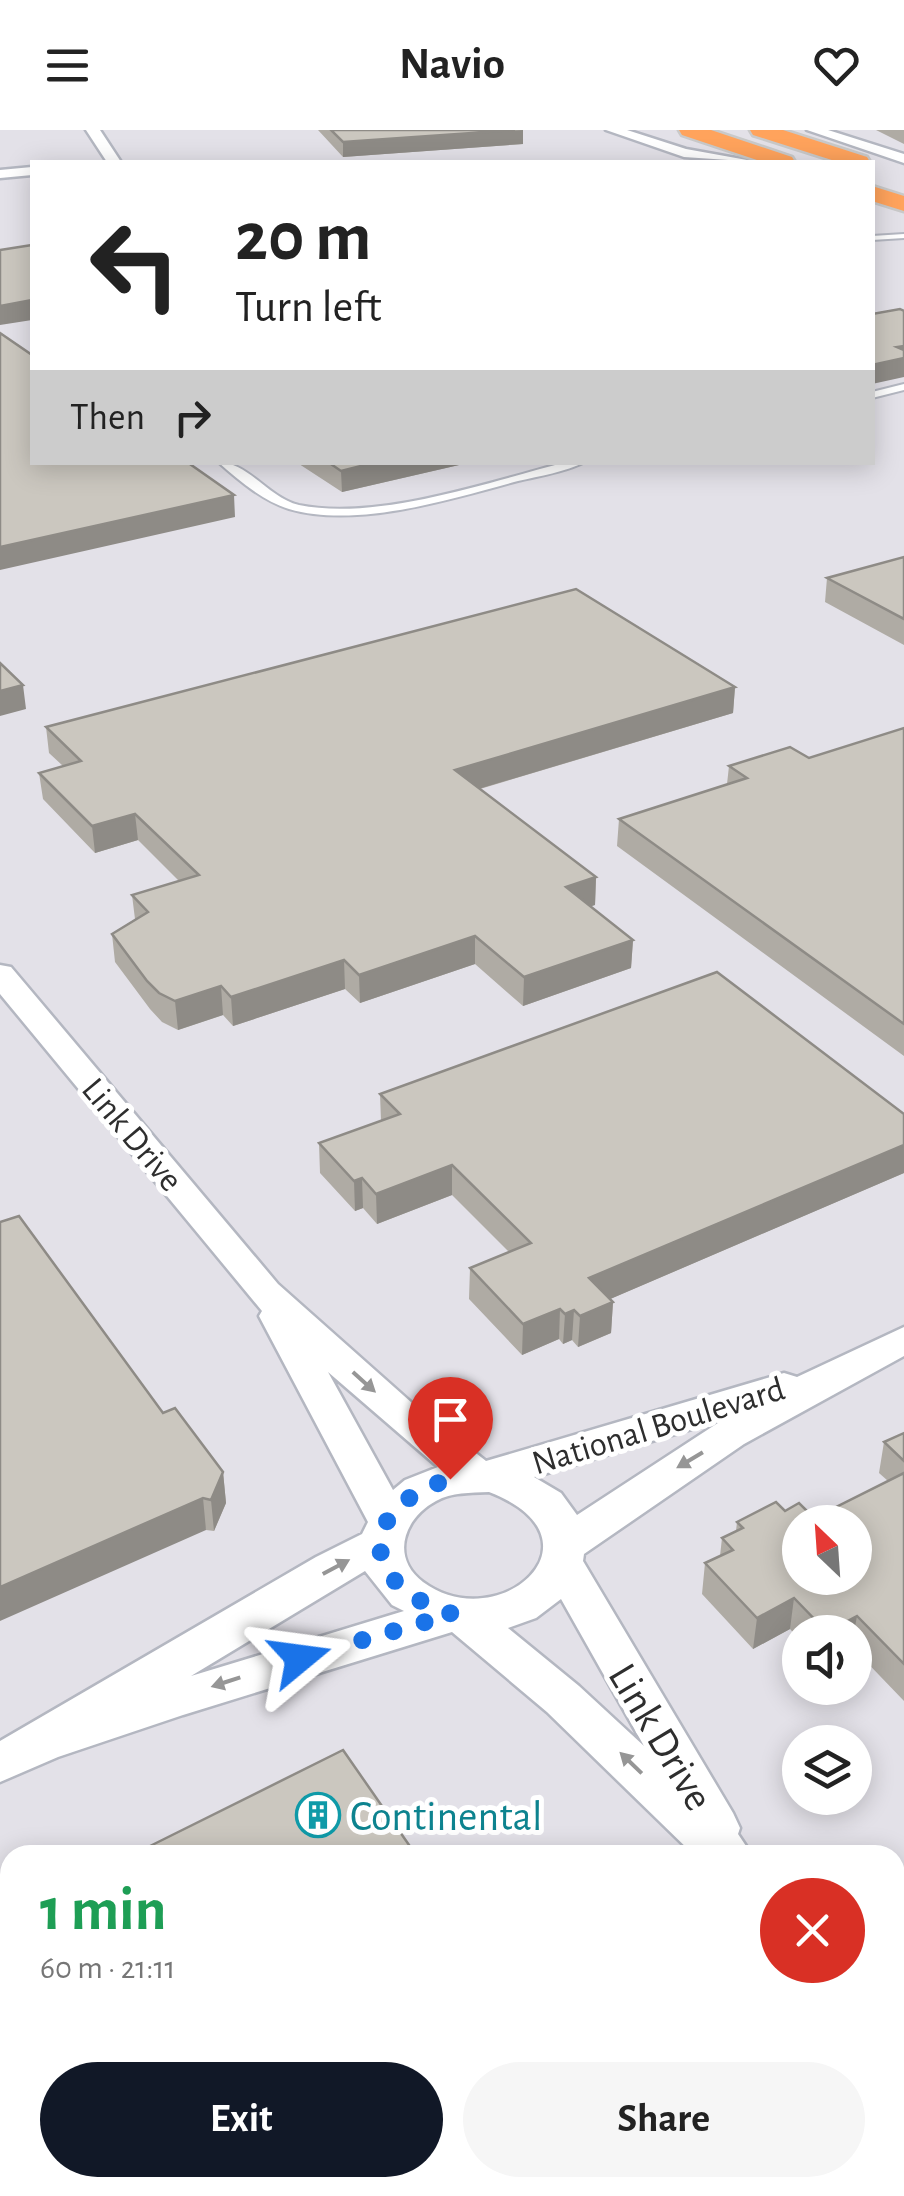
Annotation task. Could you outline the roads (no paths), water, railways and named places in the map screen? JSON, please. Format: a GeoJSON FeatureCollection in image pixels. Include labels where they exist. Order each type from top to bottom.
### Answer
{"type":"FeatureCollection","features":[{"type":"Feature","properties":{"kind":"highway"},"geometry":{"type":"LineString","coordinates":[[690,130],[778,160]]}},
{"type":"Feature","properties":{"kind":"highway"},"geometry":{"type":"LineString","coordinates":[[760,130],[853,160]]}},
{"type":"Feature","properties":{"kind":"highway"},"geometry":{"type":"LineString","coordinates":[[875,168],[904,178]]}},
{"type":"Feature","properties":{"kind":"highway"},"geometry":{"type":"LineString","coordinates":[[875,194],[904,204]]}},
{"type":"Feature","properties":{"kind":"street"},"geometry":{"type":"LineString","coordinates":[[93,130],[113,160]]}},
{"type":"Feature","properties":{"kind":"street"},"geometry":{"type":"LineString","coordinates":[[613,130],[684,154],[734,160]]}},
{"type":"Feature","properties":{"kind":"street"},"geometry":{"type":"LineString","coordinates":[[814,130],[904,159]]}},
{"type":"Feature","properties":{"kind":"street"},"geometry":{"type":"LineString","coordinates":[[0,174],[30,171]]}},
{"type":"Feature","properties":{"kind":"street","name":"Link Drive"},"geometry":{"type":"LineString","coordinates":[[0,974],[266,1293],[398,1413],[480,1477]]}},
{"type":"Feature","properties":{"kind":"street","name":"Link Drive"},"geometry":{"type":"LineString","coordinates":[[266,1293],[384,1531]]}},
{"type":"Feature","properties":{"kind":"street","name":"National Boulevard"},"geometry":{"type":"LineString","coordinates":[[564,1555],[656,1481],[833,1373],[904,1340]]}},
{"type":"Feature","properties":{"kind":"street","name":"National Boulevard"},"geometry":{"type":"LineString","coordinates":[[480,1477],[833,1373]]}},
{"type":"Feature","properties":{"kind":"street"},"geometry":{"type":"LineString","coordinates":[[0,1762],[42,1743],[300,1658],[458,1615],[496,1614],[526,1604],[549,1587],[564,1555],[562,1525],[550,1507],[531,1492],[480,1477],[450,1479],[424,1487],[403,1500],[384,1531],[331,1569],[42,1743]]}},
{"type":"Feature","properties":{"kind":"street"},"geometry":{"type":"LineString","coordinates":[[384,1531],[384,1568],[400,1589],[423,1606],[458,1615]]}},
{"type":"Feature","properties":{"kind":"street","name":"Link Drive"},"geometry":{"type":"LineString","coordinates":[[564,1555],[724,1845]]}},
{"type":"Feature","properties":{"kind":"street","name":"Link Drive"},"geometry":{"type":"LineString","coordinates":[[458,1615],[563,1698],[719,1845]]}},
{"type":"Feature","properties":{"kind":"lane"},"geometry":{"type":"LineString","coordinates":[[875,238],[904,236]]}},
{"type":"Feature","properties":{"kind":"lane"},"geometry":{"type":"LineString","coordinates":[[875,238],[901,248]]}},
{"type":"Feature","properties":{"kind":"lane"},"geometry":{"type":"LineString","coordinates":[[875,393],[904,387]]}},
{"type":"Feature","properties":{"kind":"lane"},"geometry":{"type":"LineString","coordinates":[[228,465],[286,504],[334,513],[379,509],[567,465]]}},
{"type":"Feature","properties":{"kind":"place","name":"Continental"},"geometry":{"type":"Point","coordinates":[318,1815]}}]}
